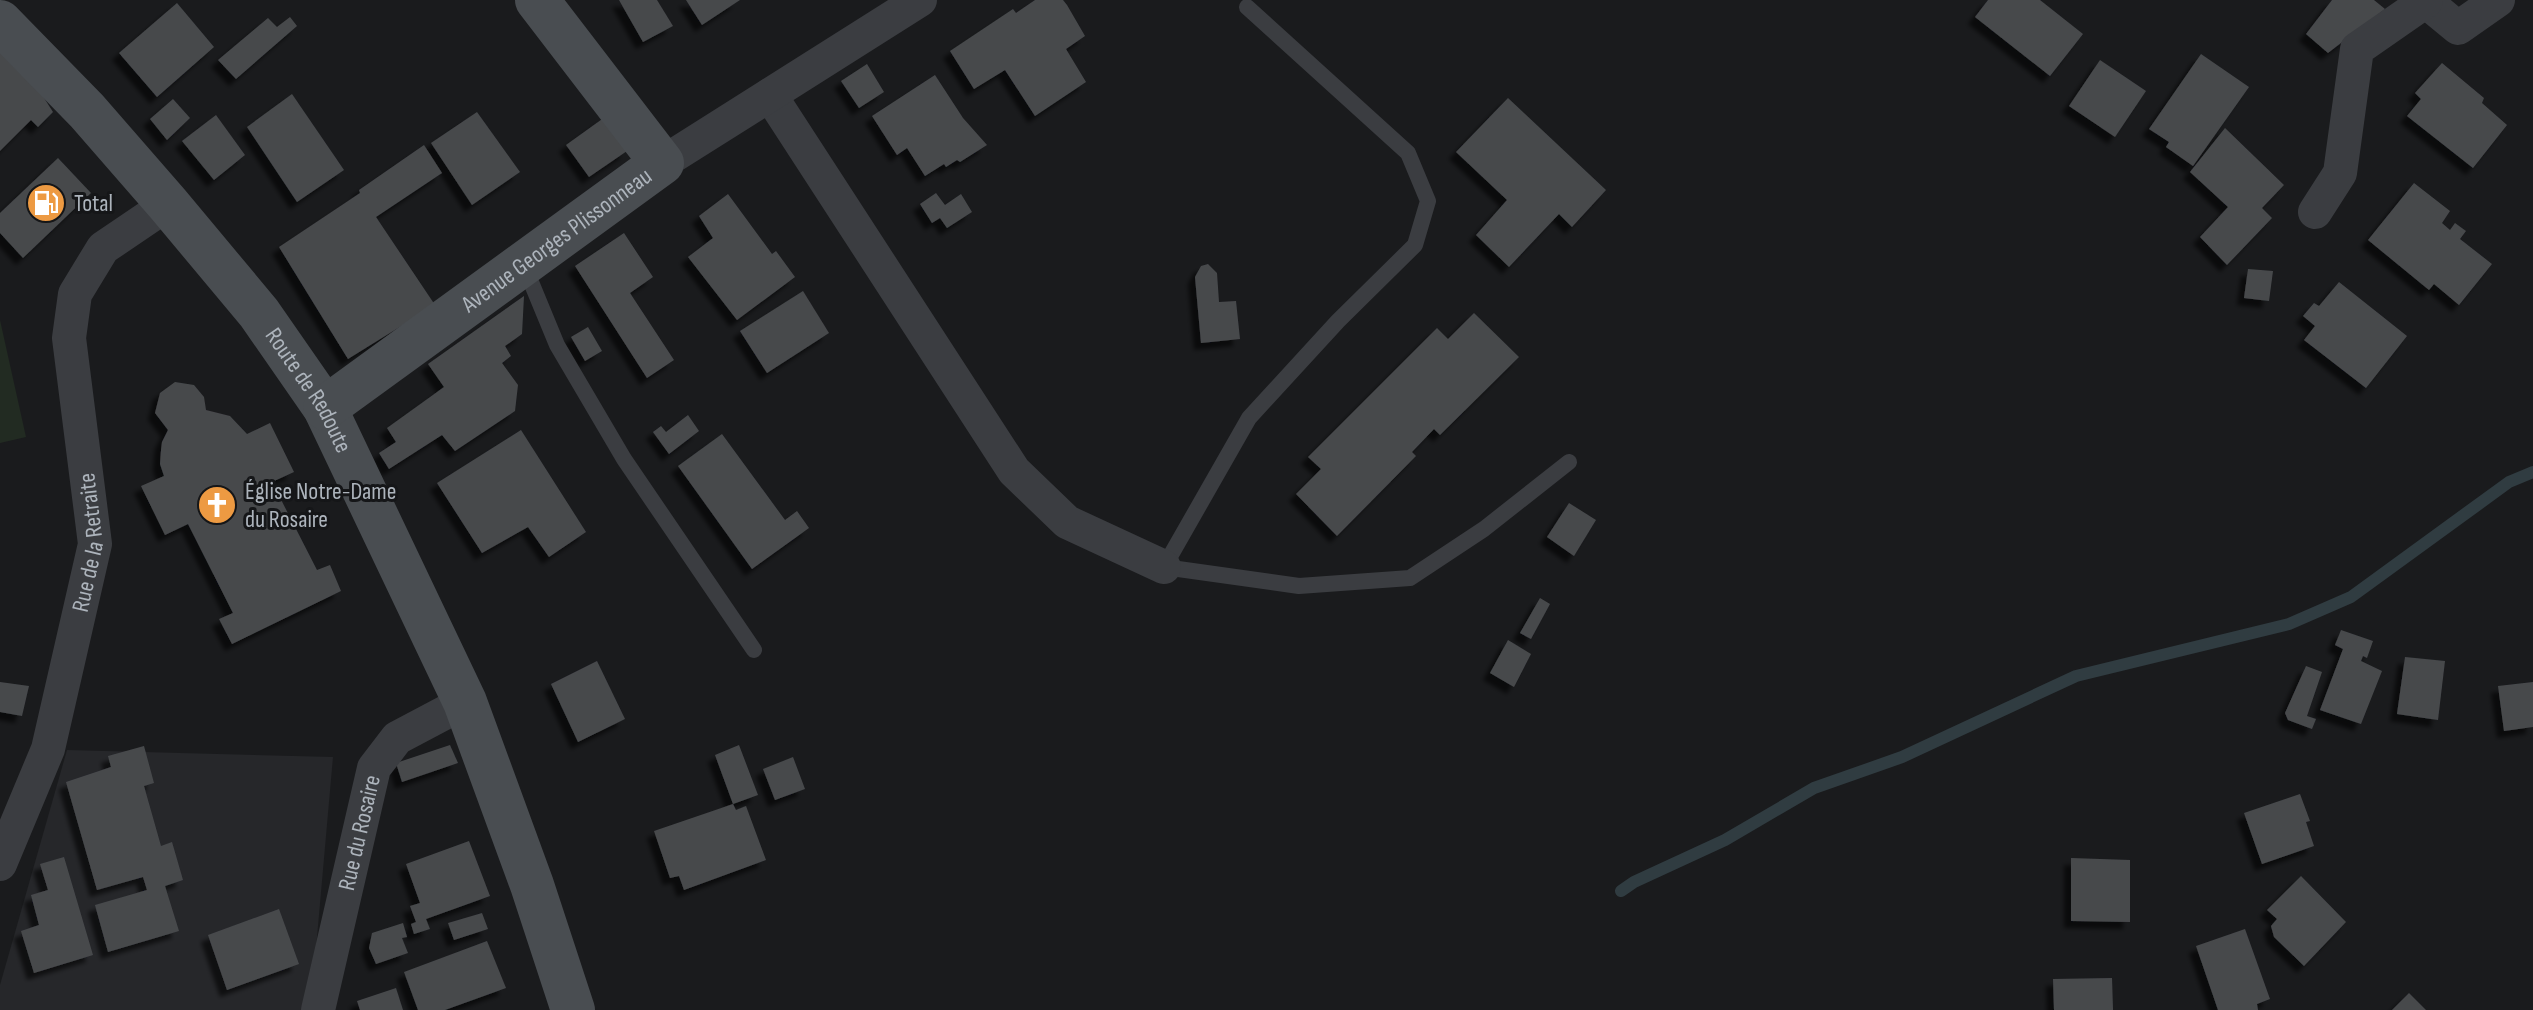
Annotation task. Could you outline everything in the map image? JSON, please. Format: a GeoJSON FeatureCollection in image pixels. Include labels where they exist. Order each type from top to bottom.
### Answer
{"type":"FeatureCollection","features":[{"type":"Feature","properties":{"kind":"main road","name":"Avenue Georges Plissonneau"},"geometry":{"type":"LineString","coordinates":[[325,408],[662,163],[537,0]]}},
{"type":"Feature","properties":{"kind":"main road","name":"Route de Redoute"},"geometry":{"type":"LineString","coordinates":[[0,22],[87,111],[168,204],[259,313],[325,408],[465,702],[532,885],[573,1010]]}},
{"type":"Feature","properties":{"kind":"street"},"geometry":{"type":"LineString","coordinates":[[662,163],[920,0]]}},
{"type":"Feature","properties":{"kind":"street"},"geometry":{"type":"LineString","coordinates":[[2315,212],[2340,173],[2357,49],[2425,1],[2458,28],[2498,0]]}},
{"type":"Feature","properties":{"kind":"street"},"geometry":{"type":"LineString","coordinates":[[770,95],[1014,471],[1067,522],[1164,567]]}},
{"type":"Feature","properties":{"kind":"street","name":"Rue de la Retraite"},"geometry":{"type":"LineString","coordinates":[[0,864],[48,749],[95,544],[69,338],[75,294],[103,248],[168,204]]}},
{"type":"Feature","properties":{"kind":"street","name":"Rue du Rosaire"},"geometry":{"type":"LineString","coordinates":[[318,1010],[374,768],[397,738],[465,702]]}},
{"type":"Feature","properties":{"kind":"lane"},"geometry":{"type":"LineString","coordinates":[[1247,7],[1408,153],[1428,201],[1415,245],[1338,321],[1249,418],[1164,567],[1299,586],[1410,578],[1484,529],[1569,462]]}},
{"type":"Feature","properties":{"kind":"lane"},"geometry":{"type":"LineString","coordinates":[[524,264],[557,345],[624,459],[754,650]]}},
{"type":"Feature","properties":{"kind":"shaded area"},"geometry":{"type":"Polygon","coordinates":[[[0,320],[26,437],[0,443],[0,320]]]}},
{"type":"Feature","properties":{"kind":"shaded area"},"geometry":{"type":"Polygon","coordinates":[[[67,750],[333,757],[315,960],[301,1010],[0,1010],[0,985],[67,750]]]}},
{"type":"Feature","properties":{"kind":"building"},"geometry":{"type":"Polygon","coordinates":[[[619,0],[657,0],[673,26],[643,42],[619,0]]]}},
{"type":"Feature","properties":{"kind":"building"},"geometry":{"type":"Polygon","coordinates":[[[686,0],[740,0],[702,25],[686,0]]]}},
{"type":"Feature","properties":{"kind":"building"},"geometry":{"type":"Polygon","coordinates":[[[1035,0],[1063,0],[1067,5],[1085,36],[1066,49],[1086,82],[1035,116],[1005,70],[974,89],[950,51],[1013,9],[1016,13],[1035,0]]]}},
{"type":"Feature","properties":{"kind":"building"},"geometry":{"type":"Polygon","coordinates":[[[1988,0],[2040,0],[2083,34],[2050,76],[1975,17],[1988,0]]]}},
{"type":"Feature","properties":{"kind":"building"},"geometry":{"type":"Polygon","coordinates":[[[2332,0],[2374,0],[2385,9],[2328,53],[2306,34],[2332,0]]]}},
{"type":"Feature","properties":{"kind":"building"},"geometry":{"type":"Polygon","coordinates":[[[177,3],[214,47],[157,97],[119,53],[177,3]]]}},
{"type":"Feature","properties":{"kind":"building"},"geometry":{"type":"Polygon","coordinates":[[[290,17],[297,26],[236,79],[218,60],[268,18],[277,27],[290,17]]]}},
{"type":"Feature","properties":{"kind":"building"},"geometry":{"type":"Polygon","coordinates":[[[0,52],[32,79],[53,112],[38,127],[31,120],[0,151],[0,52]]]}},
{"type":"Feature","properties":{"kind":"building"},"geometry":{"type":"Polygon","coordinates":[[[2201,54],[2249,87],[2193,166],[2166,147],[2169,142],[2149,129],[2201,54]]]}},
{"type":"Feature","properties":{"kind":"building"},"geometry":{"type":"Polygon","coordinates":[[[2100,60],[2146,91],[2115,137],[2069,106],[2100,60]]]}},
{"type":"Feature","properties":{"kind":"building"},"geometry":{"type":"Polygon","coordinates":[[[2442,63],[2484,98],[2482,103],[2507,125],[2473,168],[2407,116],[2421,99],[2415,93],[2442,63]]]}},
{"type":"Feature","properties":{"kind":"building"},"geometry":{"type":"Polygon","coordinates":[[[867,64],[884,92],[859,108],[841,81],[867,64]]]}},
{"type":"Feature","properties":{"kind":"building"},"geometry":{"type":"Polygon","coordinates":[[[935,75],[963,118],[987,145],[960,162],[957,160],[946,167],[944,164],[925,176],[907,148],[897,155],[872,116],[935,75]]]}},
{"type":"Feature","properties":{"kind":"building"},"geometry":{"type":"Polygon","coordinates":[[[292,94],[344,170],[297,202],[247,127],[292,94]]]}},
{"type":"Feature","properties":{"kind":"building"},"geometry":{"type":"Polygon","coordinates":[[[1508,98],[1606,190],[1572,227],[1559,214],[1509,267],[1476,235],[1507,200],[1456,152],[1508,98]]]}},
{"type":"Feature","properties":{"kind":"building"},"geometry":{"type":"Polygon","coordinates":[[[173,99],[190,118],[167,140],[150,119],[173,99]]]}},
{"type":"Feature","properties":{"kind":"building"},"geometry":{"type":"Polygon","coordinates":[[[477,112],[520,172],[472,205],[431,143],[477,112]]]}},
{"type":"Feature","properties":{"kind":"building"},"geometry":{"type":"Polygon","coordinates":[[[216,115],[245,155],[214,180],[182,141],[216,115]]]}},
{"type":"Feature","properties":{"kind":"building"},"geometry":{"type":"Polygon","coordinates":[[[605,117],[627,151],[589,177],[566,145],[605,117]]]}},
{"type":"Feature","properties":{"kind":"building"},"geometry":{"type":"Polygon","coordinates":[[[2225,128],[2284,185],[2262,208],[2272,218],[2227,265],[2200,237],[2228,207],[2190,172],[2225,128]]]}},
{"type":"Feature","properties":{"kind":"building"},"geometry":{"type":"Polygon","coordinates":[[[424,145],[442,173],[376,217],[435,305],[348,359],[279,247],[360,193],[359,190],[424,145]]]}},
{"type":"Feature","properties":{"kind":"building","name":"Total"},"geometry":{"type":"Polygon","coordinates":[[[58,158],[91,193],[23,258],[0,233],[0,213],[58,158]]]}},
{"type":"Feature","properties":{"kind":"building"},"geometry":{"type":"Polygon","coordinates":[[[2414,183],[2450,211],[2442,223],[2450,230],[2455,223],[2466,231],[2460,239],[2492,264],[2459,305],[2434,284],[2429,290],[2368,240],[2414,183]]]}},
{"type":"Feature","properties":{"kind":"building"},"geometry":{"type":"Polygon","coordinates":[[[936,193],[945,205],[961,194],[972,212],[947,228],[940,218],[932,223],[920,204],[936,193]]]}},
{"type":"Feature","properties":{"kind":"building"},"geometry":{"type":"Polygon","coordinates":[[[728,194],[772,254],[776,251],[795,277],[737,320],[688,257],[713,238],[699,216],[728,194]]]}},
{"type":"Feature","properties":{"kind":"building"},"geometry":{"type":"Polygon","coordinates":[[[624,233],[653,277],[630,293],[674,360],[647,378],[575,266],[624,233]]]}},
{"type":"Feature","properties":{"kind":"building"},"geometry":{"type":"Polygon","coordinates":[[[1208,264],[1217,273],[1219,302],[1236,301],[1240,339],[1201,343],[1195,277],[1201,266],[1208,264]]]}},
{"type":"Feature","properties":{"kind":"building"},"geometry":{"type":"Polygon","coordinates":[[[2248,269],[2273,271],[2269,301],[2244,298],[2248,269]]]}},
{"type":"Feature","properties":{"kind":"building"},"geometry":{"type":"Polygon","coordinates":[[[2339,282],[2407,336],[2366,388],[2304,340],[2315,326],[2303,316],[2314,303],[2319,306],[2339,282]]]}},
{"type":"Feature","properties":{"kind":"building"},"geometry":{"type":"Polygon","coordinates":[[[803,291],[829,333],[767,373],[740,331],[803,291]]]}},
{"type":"Feature","properties":{"kind":"building"},"geometry":{"type":"Polygon","coordinates":[[[524,296],[522,334],[505,346],[511,356],[502,363],[518,385],[515,411],[455,451],[442,435],[389,469],[379,453],[396,442],[387,428],[444,387],[428,364],[524,296]]]}},
{"type":"Feature","properties":{"kind":"building"},"geometry":{"type":"Polygon","coordinates":[[[1474,313],[1519,357],[1440,435],[1434,429],[1412,452],[1416,456],[1337,536],[1296,494],[1321,469],[1308,457],[1437,328],[1448,339],[1474,313]]]}},
{"type":"Feature","properties":{"kind":"building"},"geometry":{"type":"Polygon","coordinates":[[[588,327],[602,351],[585,361],[571,337],[588,327]]]}},
{"type":"Feature","properties":{"kind":"building","name":"Église Notre-Dame du Rosaire"},"geometry":{"type":"Polygon","coordinates":[[[175,382],[194,385],[204,397],[206,410],[230,416],[247,434],[270,423],[294,472],[272,482],[317,570],[330,565],[341,591],[232,644],[219,619],[233,613],[188,524],[165,535],[141,486],[164,476],[160,464],[161,450],[168,430],[155,413],[160,393],[175,382]]]}},
{"type":"Feature","properties":{"kind":"building"},"geometry":{"type":"Polygon","coordinates":[[[688,415],[699,431],[669,454],[653,432],[661,426],[666,432],[688,415]]]}},
{"type":"Feature","properties":{"kind":"building"},"geometry":{"type":"Polygon","coordinates":[[[521,430],[586,532],[549,557],[528,527],[482,553],[437,483],[521,430]]]}},
{"type":"Feature","properties":{"kind":"building"},"geometry":{"type":"Polygon","coordinates":[[[722,434],[785,520],[797,511],[809,528],[752,569],[678,466],[722,434]]]}},
{"type":"Feature","properties":{"kind":"building"},"geometry":{"type":"Polygon","coordinates":[[[1569,503],[1596,520],[1574,556],[1547,537],[1569,503]]]}},
{"type":"Feature","properties":{"kind":"building"},"geometry":{"type":"Polygon","coordinates":[[[1540,598],[1550,604],[1531,639],[1520,633],[1540,598]]]}},
{"type":"Feature","properties":{"kind":"building"},"geometry":{"type":"Polygon","coordinates":[[[2341,630],[2373,641],[2367,658],[2363,656],[2361,661],[2382,671],[2361,724],[2320,710],[2343,649],[2335,645],[2341,630]]]}},
{"type":"Feature","properties":{"kind":"building"},"geometry":{"type":"Polygon","coordinates":[[[1508,640],[1531,654],[1514,687],[1490,673],[1508,640]]]}},
{"type":"Feature","properties":{"kind":"building"},"geometry":{"type":"Polygon","coordinates":[[[2405,657],[2445,661],[2438,720],[2397,714],[2405,657]]]}},
{"type":"Feature","properties":{"kind":"building"},"geometry":{"type":"Polygon","coordinates":[[[597,661],[625,719],[578,742],[551,684],[597,661]]]}},
{"type":"Feature","properties":{"kind":"building"},"geometry":{"type":"Polygon","coordinates":[[[2306,666],[2322,672],[2307,716],[2316,719],[2312,729],[2288,720],[2285,713],[2306,666]]]}},
{"type":"Feature","properties":{"kind":"building"},"geometry":{"type":"Polygon","coordinates":[[[0,682],[29,686],[22,716],[0,712],[0,682]]]}},
{"type":"Feature","properties":{"kind":"building"},"geometry":{"type":"Polygon","coordinates":[[[2533,682],[2533,727],[2504,731],[2498,686],[2533,682]]]}},
{"type":"Feature","properties":{"kind":"building"},"geometry":{"type":"Polygon","coordinates":[[[450,745],[458,763],[402,782],[396,763],[450,745]]]}},
{"type":"Feature","properties":{"kind":"building"},"geometry":{"type":"Polygon","coordinates":[[[739,745],[758,795],[733,804],[715,755],[739,745]]]}},
{"type":"Feature","properties":{"kind":"building"},"geometry":{"type":"Polygon","coordinates":[[[144,746],[154,783],[144,786],[161,846],[172,842],[183,880],[165,886],[179,931],[108,952],[95,905],[147,890],[143,877],[97,890],[66,782],[111,767],[108,756],[144,746]]]}},
{"type":"Feature","properties":{"kind":"building"},"geometry":{"type":"Polygon","coordinates":[[[793,757],[805,789],[775,800],[763,769],[793,757]]]}},
{"type":"Feature","properties":{"kind":"building"},"geometry":{"type":"Polygon","coordinates":[[[2300,794],[2310,821],[2306,822],[2314,846],[2262,864],[2244,813],[2300,794]]]}},
{"type":"Feature","properties":{"kind":"building"},"geometry":{"type":"Polygon","coordinates":[[[733,804],[736,810],[746,806],[766,860],[684,890],[679,876],[670,878],[654,831],[733,804]]]}},
{"type":"Feature","properties":{"kind":"building"},"geometry":{"type":"Polygon","coordinates":[[[469,841],[490,896],[426,919],[430,929],[414,934],[411,924],[416,922],[410,906],[420,903],[406,864],[469,841]]]}},
{"type":"Feature","properties":{"kind":"building"},"geometry":{"type":"Polygon","coordinates":[[[64,857],[93,955],[34,973],[21,931],[39,925],[31,895],[48,890],[40,864],[64,857]]]}},
{"type":"Feature","properties":{"kind":"building"},"geometry":{"type":"Polygon","coordinates":[[[2071,858],[2130,860],[2130,922],[2071,921],[2071,858]]]}},
{"type":"Feature","properties":{"kind":"building"},"geometry":{"type":"Polygon","coordinates":[[[2301,876],[2346,922],[2304,966],[2274,937],[2271,926],[2277,919],[2267,910],[2301,876]]]}},
{"type":"Feature","properties":{"kind":"building"},"geometry":{"type":"Polygon","coordinates":[[[279,909],[299,964],[227,990],[208,935],[279,909]]]}},
{"type":"Feature","properties":{"kind":"building"},"geometry":{"type":"Polygon","coordinates":[[[482,913],[488,929],[454,940],[448,923],[482,913]]]}},
{"type":"Feature","properties":{"kind":"building"},"geometry":{"type":"Polygon","coordinates":[[[403,923],[407,937],[402,938],[408,953],[376,964],[369,948],[372,933],[403,923]]]}},
{"type":"Feature","properties":{"kind":"building"},"geometry":{"type":"Polygon","coordinates":[[[2245,929],[2270,999],[2257,1004],[2258,1010],[2218,1010],[2196,946],[2245,929]]]}},
{"type":"Feature","properties":{"kind":"building"},"geometry":{"type":"Polygon","coordinates":[[[487,941],[506,988],[445,1010],[418,1010],[404,972],[487,941]]]}},
{"type":"Feature","properties":{"kind":"building"},"geometry":{"type":"Polygon","coordinates":[[[2112,978],[2113,1010],[2054,1010],[2053,979],[2112,978]]]}},
{"type":"Feature","properties":{"kind":"building"},"geometry":{"type":"Polygon","coordinates":[[[396,988],[403,1010],[360,1010],[357,1001],[396,988]]]}},
{"type":"Feature","properties":{"kind":"building"},"geometry":{"type":"Polygon","coordinates":[[[2409,993],[2426,1010],[2392,1010],[2409,993]]]}},
{"type":"Feature","properties":{"kind":"waterway"},"geometry":{"type":"LineString","coordinates":[[1621,891],[1725,840],[1814,788],[1902,757],[2076,676],[2289,624],[2351,597],[2509,482],[2533,472]]}},
{"type":"Feature","properties":{"kind":"place","name":"Total"},"geometry":{"type":"Point","coordinates":[46,203]}},
{"type":"Feature","properties":{"kind":"place","name":"Église Notre-Dame du Rosaire"},"geometry":{"type":"Point","coordinates":[217,505]}}]}
